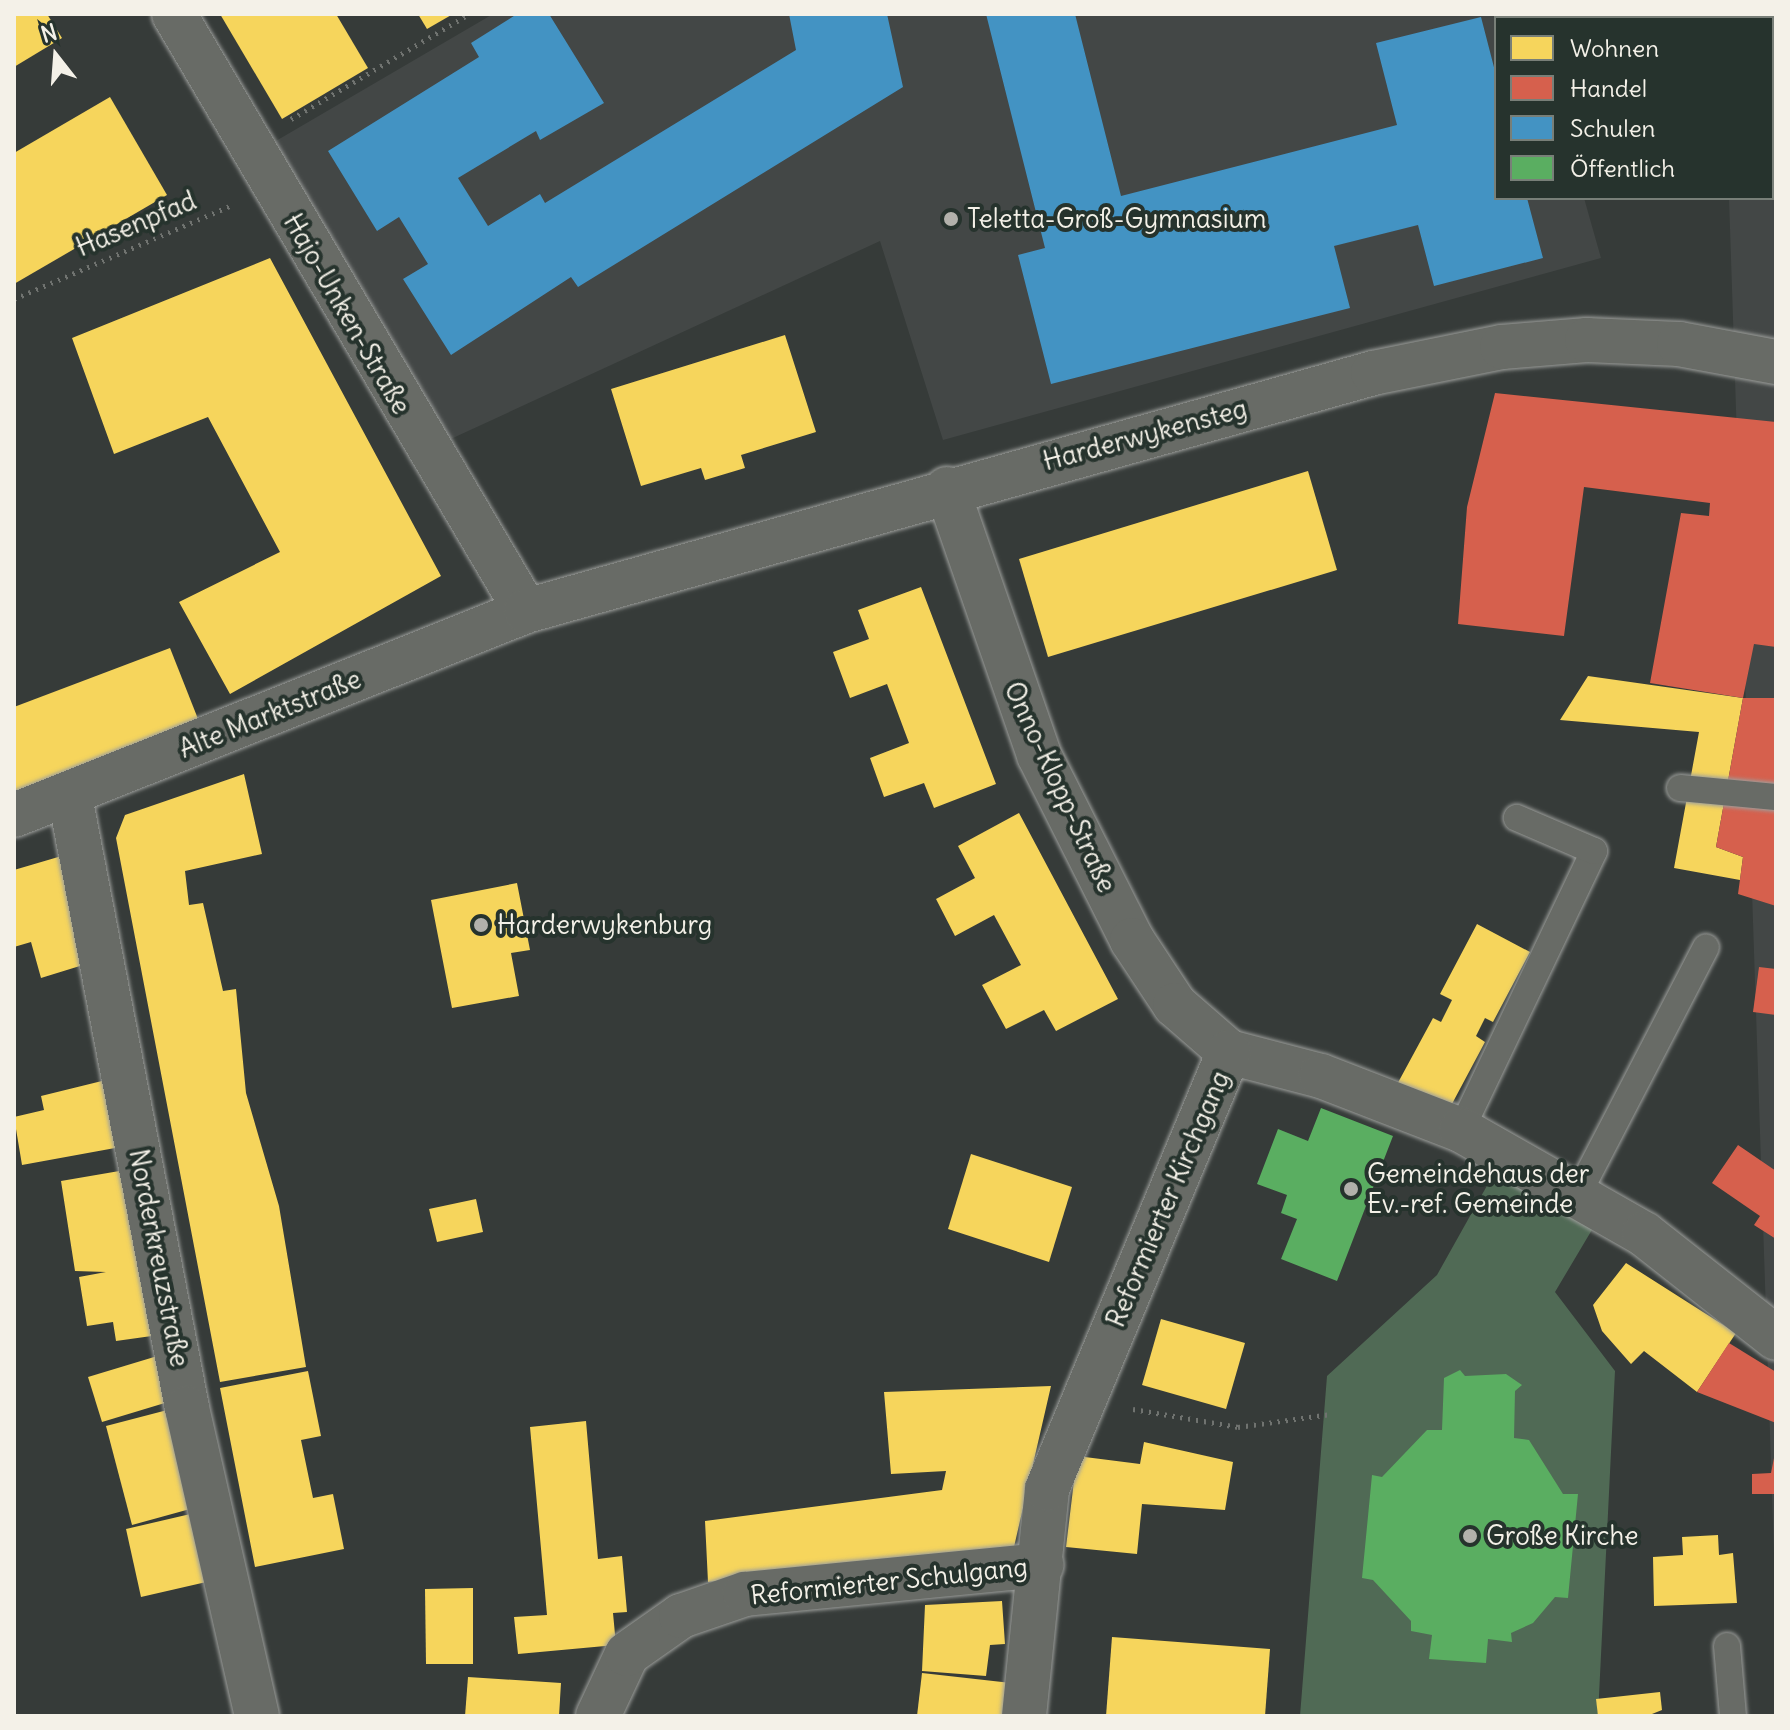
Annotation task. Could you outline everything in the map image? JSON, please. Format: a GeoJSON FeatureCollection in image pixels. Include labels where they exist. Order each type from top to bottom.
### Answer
{"type":"FeatureCollection","features":[{"type":"Feature","properties":{"kind":"street","name":"Hajo-Unken-Straße"},"geometry":{"type":"LineString","coordinates":[[174,14],[526,611]]}},
{"type":"Feature","properties":{"kind":"street","name":"Harderwykensteg"},"geometry":{"type":"LineString","coordinates":[[526,611],[947,489],[1373,373],[1502,347],[1587,340],[1679,344],[1776,362]]}},
{"type":"Feature","properties":{"kind":"street","name":"Onno-Klopp-Straße"},"geometry":{"type":"LineString","coordinates":[[947,489],[1039,755],[1084,847],[1175,1005],[1229,1052]]}},
{"type":"Feature","properties":{"kind":"street","name":"Alte Marktstraße"},"geometry":{"type":"LineString","coordinates":[[14,815],[70,797],[526,611]]}},
{"type":"Feature","properties":{"kind":"street","name":"Norderkreuzstraße"},"geometry":{"type":"LineString","coordinates":[[70,797],[187,1408],[257,1716]]}},
{"type":"Feature","properties":{"kind":"street","name":"Reformierter Kirchgang"},"geometry":{"type":"LineString","coordinates":[[1024,1716],[1042,1565],[1047,1489],[1082,1395],[1229,1052],[1321,1076],[1461,1130],[1644,1234],[1776,1338]]}},
{"type":"Feature","properties":{"kind":"street","name":"Reformierter Schulgang"},"geometry":{"type":"LineString","coordinates":[[598,1716],[627,1654],[681,1616],[745,1594],[1042,1565]]}},
{"type":"Feature","properties":{"kind":"lane"},"geometry":{"type":"LineString","coordinates":[[1680,788],[1776,797]]}},
{"type":"Feature","properties":{"kind":"lane"},"geometry":{"type":"LineString","coordinates":[[1461,1130],[1594,851],[1517,818]]}},
{"type":"Feature","properties":{"kind":"lane"},"geometry":{"type":"LineString","coordinates":[[1577,1196],[1706,947]]}},
{"type":"Feature","properties":{"kind":"lane"},"geometry":{"type":"LineString","coordinates":[[1727,1646],[1733,1716]]}},
{"type":"Feature","properties":{"kind":"path"},"geometry":{"type":"LineString","coordinates":[[250,144],[469,14]]}},
{"type":"Feature","properties":{"kind":"path","name":"Hasenpfad"},"geometry":{"type":"LineString","coordinates":[[14,299],[274,187]]}},
{"type":"Feature","properties":{"kind":"path"},"geometry":{"type":"LineString","coordinates":[[1082,1395],[1238,1427],[1331,1414]]}},
{"type":"Feature","properties":{"kind":"shaded area","name":"Teletta-Groß-Gymnasium"},"geometry":{"type":"Polygon","coordinates":[[[493,14],[1533,14],[1494,16],[1494,200],[1585,200],[1601,258],[943,440],[880,241],[442,443],[269,145],[493,14]]]}},
{"type":"Feature","properties":{"kind":"shaded area"},"geometry":{"type":"Polygon","coordinates":[[[1681,14],[1776,14],[1776,1615],[1729,200],[1774,200],[1774,16],[1681,14]]]}},
{"type":"Feature","properties":{"kind":"green space"},"geometry":{"type":"Polygon","coordinates":[[[1498,1166],[1599,1218],[1555,1292],[1615,1371],[1598,1716],[1300,1716],[1327,1376],[1437,1275],[1498,1166]]]}},
{"type":"Feature","properties":{"kind":"building: Wohnen"},"geometry":{"type":"Polygon","coordinates":[[[14,14],[47,14],[62,38],[14,67],[14,14]]]}},
{"type":"Feature","properties":{"kind":"building: Wohnen"},"geometry":{"type":"Polygon","coordinates":[[[220,14],[336,14],[368,68],[282,119],[220,14]]]}},
{"type":"Feature","properties":{"kind":"building: Wohnen"},"geometry":{"type":"Polygon","coordinates":[[[418,14],[453,14],[427,29],[418,14]]]}},
{"type":"Feature","properties":{"kind":"building: Wohnen"},"geometry":{"type":"Polygon","coordinates":[[[110,97],[167,195],[14,284],[14,153],[110,97]]]}},
{"type":"Feature","properties":{"kind":"building: Wohnen"},"geometry":{"type":"Polygon","coordinates":[[[270,258],[441,576],[230,694],[179,602],[280,552],[208,417],[114,454],[72,338],[270,258]]]}},
{"type":"Feature","properties":{"kind":"building: Wohnen"},"geometry":{"type":"Polygon","coordinates":[[[785,335],[816,432],[741,455],[745,468],[705,480],[701,468],[641,486],[611,389],[785,335]]]}},
{"type":"Feature","properties":{"kind":"building: Wohnen"},"geometry":{"type":"Polygon","coordinates":[[[1308,471],[1337,570],[1048,657],[1019,559],[1308,471]]]}},
{"type":"Feature","properties":{"kind":"building: Wohnen"},"geometry":{"type":"Polygon","coordinates":[[[921,587],[996,784],[934,808],[924,783],[884,797],[870,758],[909,743],[887,684],[850,698],[833,652],[869,639],[858,610],[921,587]]]}},
{"type":"Feature","properties":{"kind":"building: Wohnen"},"geometry":{"type":"Polygon","coordinates":[[[170,648],[200,724],[14,792],[14,707],[170,648]]]}},
{"type":"Feature","properties":{"kind":"building: Wohnen"},"geometry":{"type":"Polygon","coordinates":[[[1588,676],[1743,698],[1716,847],[1743,857],[1740,880],[1674,868],[1699,732],[1560,720],[1588,676]]]}},
{"type":"Feature","properties":{"kind":"building: Wohnen"},"geometry":{"type":"Polygon","coordinates":[[[244,774],[262,854],[185,871],[189,905],[203,903],[223,991],[236,989],[246,1093],[279,1206],[306,1367],[220,1382],[116,838],[125,815],[244,774]]]}},
{"type":"Feature","properties":{"kind":"building: Wohnen"},"geometry":{"type":"Polygon","coordinates":[[[1019,813],[1118,999],[1056,1031],[1044,1010],[1006,1029],[982,985],[1021,965],[994,915],[955,936],[936,899],[975,878],[958,846],[1019,813]]]}},
{"type":"Feature","properties":{"kind":"building: Wohnen"},"geometry":{"type":"Polygon","coordinates":[[[65,855],[96,961],[41,978],[31,942],[14,947],[14,870],[65,855]]]}},
{"type":"Feature","properties":{"kind":"building: Wohnen","name":"Harderwykenburg"},"geometry":{"type":"Polygon","coordinates":[[[517,883],[530,950],[511,953],[519,996],[452,1008],[431,900],[517,883]]]}},
{"type":"Feature","properties":{"kind":"building: Wohnen"},"geometry":{"type":"Polygon","coordinates":[[[1477,924],[1530,952],[1493,1022],[1485,1018],[1476,1036],[1485,1042],[1445,1117],[1394,1090],[1433,1018],[1441,1022],[1452,1000],[1440,994],[1477,924]]]}},
{"type":"Feature","properties":{"kind":"building: Wohnen"},"geometry":{"type":"Polygon","coordinates":[[[110,1079],[126,1146],[22,1165],[14,1117],[44,1110],[41,1096],[110,1079]]]}},
{"type":"Feature","properties":{"kind":"building: Wohnen"},"geometry":{"type":"Polygon","coordinates":[[[971,1154],[1072,1187],[1049,1262],[948,1229],[971,1154]]]}},
{"type":"Feature","properties":{"kind":"building: Wohnen"},"geometry":{"type":"Polygon","coordinates":[[[131,1169],[166,1334],[116,1341],[113,1322],[87,1326],[79,1277],[106,1272],[75,1271],[61,1181],[131,1169]]]}},
{"type":"Feature","properties":{"kind":"building: Wohnen"},"geometry":{"type":"Polygon","coordinates":[[[476,1199],[483,1232],[437,1242],[429,1209],[476,1199]]]}},
{"type":"Feature","properties":{"kind":"building: Wohnen"},"geometry":{"type":"Polygon","coordinates":[[[1626,1263],[1736,1333],[1697,1392],[1644,1351],[1631,1364],[1602,1331],[1593,1305],[1626,1263]]]}},
{"type":"Feature","properties":{"kind":"building: Wohnen"},"geometry":{"type":"Polygon","coordinates":[[[1161,1319],[1245,1343],[1226,1409],[1142,1385],[1161,1319]]]}},
{"type":"Feature","properties":{"kind":"building: Wohnen"},"geometry":{"type":"Polygon","coordinates":[[[164,1354],[178,1399],[102,1422],[88,1377],[164,1354]]]}},
{"type":"Feature","properties":{"kind":"building: Wohnen"},"geometry":{"type":"Polygon","coordinates":[[[308,1371],[321,1436],[301,1440],[313,1498],[333,1494],[344,1549],[255,1567],[220,1388],[308,1371]]]}},
{"type":"Feature","properties":{"kind":"building: Wohnen"},"geometry":{"type":"Polygon","coordinates":[[[1051,1386],[1014,1547],[708,1582],[705,1521],[942,1490],[946,1471],[891,1474],[884,1392],[1051,1386]]]}},
{"type":"Feature","properties":{"kind":"building: Wohnen"},"geometry":{"type":"Polygon","coordinates":[[[175,1408],[201,1506],[132,1525],[106,1426],[175,1408]]]}},
{"type":"Feature","properties":{"kind":"building: Wohnen"},"geometry":{"type":"Polygon","coordinates":[[[586,1421],[598,1559],[622,1556],[627,1612],[613,1613],[616,1645],[518,1654],[514,1617],[547,1615],[530,1427],[586,1421]]]}},
{"type":"Feature","properties":{"kind":"building: Wohnen"},"geometry":{"type":"Polygon","coordinates":[[[1144,1442],[1233,1462],[1225,1510],[1142,1504],[1137,1554],[1066,1547],[1077,1456],[1140,1464],[1144,1442]]]}},
{"type":"Feature","properties":{"kind":"building: Wohnen"},"geometry":{"type":"Polygon","coordinates":[[[199,1512],[215,1580],[141,1597],[126,1529],[199,1512]]]}},
{"type":"Feature","properties":{"kind":"building: Wohnen"},"geometry":{"type":"Polygon","coordinates":[[[1718,1535],[1719,1555],[1733,1553],[1737,1603],[1654,1606],[1653,1557],[1683,1555],[1682,1537],[1718,1535]]]}},
{"type":"Feature","properties":{"kind":"building: Wohnen"},"geometry":{"type":"Polygon","coordinates":[[[473,1588],[473,1664],[426,1664],[425,1589],[473,1588]]]}},
{"type":"Feature","properties":{"kind":"building: Wohnen"},"geometry":{"type":"Polygon","coordinates":[[[1002,1601],[1005,1644],[990,1645],[986,1676],[922,1671],[925,1605],[1002,1601]]]}},
{"type":"Feature","properties":{"kind":"building: Wohnen"},"geometry":{"type":"Polygon","coordinates":[[[1112,1637],[1270,1649],[1265,1716],[1106,1716],[1112,1637]]]}},
{"type":"Feature","properties":{"kind":"building: Wohnen"},"geometry":{"type":"Polygon","coordinates":[[[922,1673],[1011,1683],[1007,1716],[917,1716],[922,1673]]]}},
{"type":"Feature","properties":{"kind":"building: Wohnen"},"geometry":{"type":"Polygon","coordinates":[[[468,1677],[561,1683],[559,1716],[465,1716],[468,1677]]]}},
{"type":"Feature","properties":{"kind":"building: Wohnen"},"geometry":{"type":"Polygon","coordinates":[[[1660,1692],[1662,1710],[1647,1716],[1598,1716],[1596,1699],[1660,1692]]]}},
{"type":"Feature","properties":{"kind":"building: Handel"},"geometry":{"type":"Polygon","coordinates":[[[1710,14],[1776,14],[1776,39],[1774,16],[1710,14]]]}},
{"type":"Feature","properties":{"kind":"building: Handel"},"geometry":{"type":"Polygon","coordinates":[[[1495,393],[1776,422],[1776,647],[1754,644],[1743,698],[1650,683],[1681,513],[1709,516],[1710,503],[1584,487],[1564,636],[1458,624],[1467,507],[1495,393]]]}},
{"type":"Feature","properties":{"kind":"building: Handel"},"geometry":{"type":"Polygon","coordinates":[[[1743,698],[1776,698],[1776,906],[1738,894],[1743,857],[1716,847],[1743,698]]]}},
{"type":"Feature","properties":{"kind":"building: Handel"},"geometry":{"type":"Polygon","coordinates":[[[1759,967],[1776,969],[1776,1015],[1753,1012],[1759,967]]]}},
{"type":"Feature","properties":{"kind":"building: Handel"},"geometry":{"type":"Polygon","coordinates":[[[1738,1145],[1776,1171],[1776,1239],[1754,1225],[1760,1216],[1712,1183],[1738,1145]]]}},
{"type":"Feature","properties":{"kind":"building: Handel"},"geometry":{"type":"Polygon","coordinates":[[[1729,1343],[1776,1372],[1776,1423],[1697,1392],[1729,1343]]]}},
{"type":"Feature","properties":{"kind":"building: Handel"},"geometry":{"type":"Polygon","coordinates":[[[1776,1448],[1776,1494],[1752,1494],[1752,1474],[1771,1473],[1776,1448]]]}},
{"type":"Feature","properties":{"kind":"building: Schulen"},"geometry":{"type":"Polygon","coordinates":[[[517,14],[549,14],[604,103],[540,140],[536,131],[458,178],[488,226],[540,194],[545,203],[796,50],[789,14],[887,14],[903,87],[578,287],[571,277],[451,355],[403,279],[428,264],[399,217],[377,231],[328,151],[479,57],[471,43],[517,14]]]}},
{"type":"Feature","properties":{"kind":"building: Schulen"},"geometry":{"type":"Polygon","coordinates":[[[986,14],[1075,14],[1121,196],[1397,125],[1376,43],[1481,17],[1494,67],[1494,200],[1528,200],[1543,258],[1434,286],[1418,225],[1334,246],[1350,308],[1051,384],[1018,255],[1045,248],[986,14]]]}},
{"type":"Feature","properties":{"kind":"building: Öffentlich"},"geometry":{"type":"Polygon","coordinates":[[[1321,1108],[1393,1136],[1337,1281],[1281,1259],[1297,1219],[1281,1213],[1287,1195],[1257,1184],[1278,1129],[1308,1141],[1321,1108]]]}},
{"type":"Feature","properties":{"kind":"building: Öffentlich","name":"Große Kirche"},"geometry":{"type":"Polygon","coordinates":[[[1460,1370],[1465,1376],[1506,1374],[1522,1385],[1515,1391],[1514,1438],[1529,1440],[1563,1494],[1578,1494],[1568,1598],[1555,1597],[1533,1623],[1511,1633],[1512,1642],[1488,1639],[1486,1663],[1429,1659],[1432,1635],[1411,1631],[1411,1621],[1373,1580],[1362,1578],[1372,1475],[1382,1477],[1427,1430],[1442,1430],[1444,1378],[1460,1370]]]}},
{"type":"Feature","properties":{"kind":"place","name":"Teletta-Groß-Gymnasium"},"geometry":{"type":"Point","coordinates":[951,219]}},
{"type":"Feature","properties":{"kind":"place","name":"Harderwykenburg"},"geometry":{"type":"Point","coordinates":[481,925]}},
{"type":"Feature","properties":{"kind":"place","name":"Gemeindehaus der Ev.-ref. Gemeinde"},"geometry":{"type":"Point","coordinates":[1351,1189]}},
{"type":"Feature","properties":{"kind":"place","name":"Große Kirche"},"geometry":{"type":"Point","coordinates":[1470,1536]}}]}
